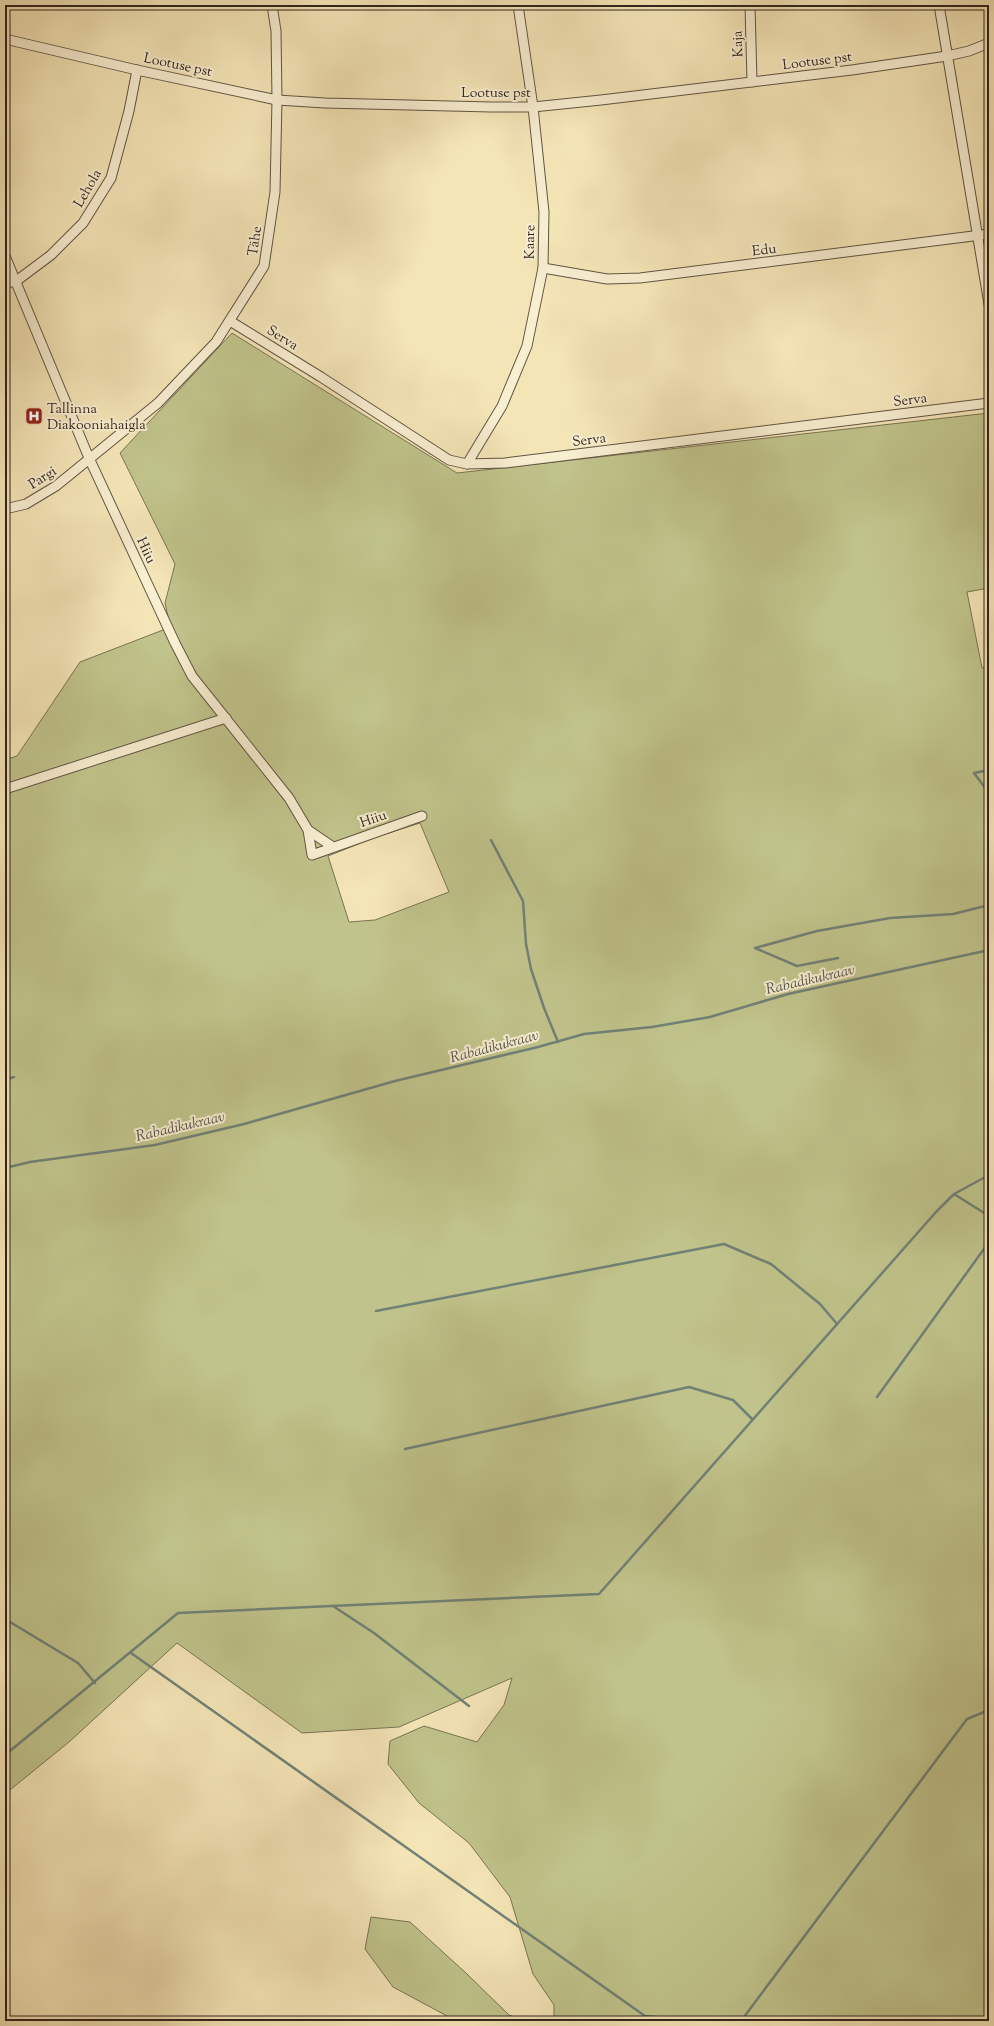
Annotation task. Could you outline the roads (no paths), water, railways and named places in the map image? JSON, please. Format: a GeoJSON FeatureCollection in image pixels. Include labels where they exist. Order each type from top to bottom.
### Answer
{"type":"FeatureCollection","features":[{"type":"Feature","properties":{"kind":"street","name":"Tähe"},"geometry":{"type":"LineString","coordinates":[[89,458],[119,436],[158,403],[216,342],[264,266],[275,192],[277,100],[276,31],[272,5]]}},
{"type":"Feature","properties":{"kind":"street","name":"Kaare"},"geometry":{"type":"LineString","coordinates":[[467,464],[502,406],[527,346],[543,268],[544,212],[533,106],[518,5]]}},
{"type":"Feature","properties":{"kind":"street","name":"Kaja"},"geometry":{"type":"LineString","coordinates":[[750,5],[752,82]]}},
{"type":"Feature","properties":{"kind":"street"},"geometry":{"type":"LineString","coordinates":[[939,5],[989,304]]}},
{"type":"Feature","properties":{"kind":"street","name":"Lootuse pst"},"geometry":{"type":"LineString","coordinates":[[5,39],[136,70],[277,100],[325,103],[533,106],[752,82],[947,56],[969,51],[989,43]]}},
{"type":"Feature","properties":{"kind":"street","name":"Lehola"},"geometry":{"type":"LineString","coordinates":[[15,282],[51,255],[83,223],[111,178],[129,111],[136,70]]}},
{"type":"Feature","properties":{"kind":"street","name":"Edu"},"geometry":{"type":"LineString","coordinates":[[543,268],[607,279],[640,278],[978,237],[989,234]]}},
{"type":"Feature","properties":{"kind":"street","name":"Hiiu"},"geometry":{"type":"LineString","coordinates":[[5,256],[89,458],[192,676],[289,798],[308,830],[312,855],[422,816]]}},
{"type":"Feature","properties":{"kind":"street"},"geometry":{"type":"LineString","coordinates":[[5,282],[15,282]]}},
{"type":"Feature","properties":{"kind":"street","name":"Serva"},"geometry":{"type":"LineString","coordinates":[[230,321],[321,377],[449,460],[467,464],[505,464],[989,403]]}},
{"type":"Feature","properties":{"kind":"street","name":"Pargi"},"geometry":{"type":"LineString","coordinates":[[5,509],[26,504],[56,486],[89,458]]}},
{"type":"Feature","properties":{"kind":"street"},"geometry":{"type":"LineString","coordinates":[[5,789],[226,718]]}},
{"type":"Feature","properties":{"kind":"street","name":"Hiiu"},"geometry":{"type":"LineString","coordinates":[[308,830],[333,847]]}},
{"type":"Feature","properties":{"kind":"waterway"},"geometry":{"type":"LineString","coordinates":[[989,770],[974,773],[989,793]]}},
{"type":"Feature","properties":{"kind":"waterway"},"geometry":{"type":"LineString","coordinates":[[491,840],[523,901],[526,944],[531,969],[544,1008],[558,1042]]}},
{"type":"Feature","properties":{"kind":"waterway"},"geometry":{"type":"LineString","coordinates":[[838,958],[797,966],[755,948],[817,931],[890,918],[953,914],[989,905]]}},
{"type":"Feature","properties":{"kind":"waterway","name":"Rabadikukraav"},"geometry":{"type":"LineString","coordinates":[[5,1168],[30,1162],[155,1145],[244,1124],[395,1081],[538,1047],[584,1034],[652,1027],[710,1017],[788,994],[989,950]]}},
{"type":"Feature","properties":{"kind":"waterway"},"geometry":{"type":"LineString","coordinates":[[5,1080],[14,1077]]}},
{"type":"Feature","properties":{"kind":"waterway"},"geometry":{"type":"LineString","coordinates":[[5,1755],[178,1613],[599,1594],[936,1212],[954,1194],[989,1175]]}},
{"type":"Feature","properties":{"kind":"waterway"},"geometry":{"type":"LineString","coordinates":[[954,1194],[989,1216]]}},
{"type":"Feature","properties":{"kind":"waterway"},"geometry":{"type":"LineString","coordinates":[[877,1397],[989,1242]]}},
{"type":"Feature","properties":{"kind":"waterway"},"geometry":{"type":"LineString","coordinates":[[376,1311],[724,1244],[771,1264],[820,1304],[837,1324]]}},
{"type":"Feature","properties":{"kind":"waterway"},"geometry":{"type":"LineString","coordinates":[[405,1449],[689,1387],[733,1400],[752,1419]]}},
{"type":"Feature","properties":{"kind":"waterway"},"geometry":{"type":"LineString","coordinates":[[333,1606],[374,1633],[469,1706]]}},
{"type":"Feature","properties":{"kind":"waterway"},"geometry":{"type":"LineString","coordinates":[[5,1619],[78,1663],[95,1683]]}},
{"type":"Feature","properties":{"kind":"waterway"},"geometry":{"type":"LineString","coordinates":[[131,1653],[645,2016],[704,2021]]}},
{"type":"Feature","properties":{"kind":"waterway"},"geometry":{"type":"LineString","coordinates":[[741,2021],[967,1719],[989,1710]]}},
{"type":"Feature","properties":{"kind":"place","name":"Tallinna Diakooniahaigla"},"geometry":{"type":"Point","coordinates":[34,416]}}]}
